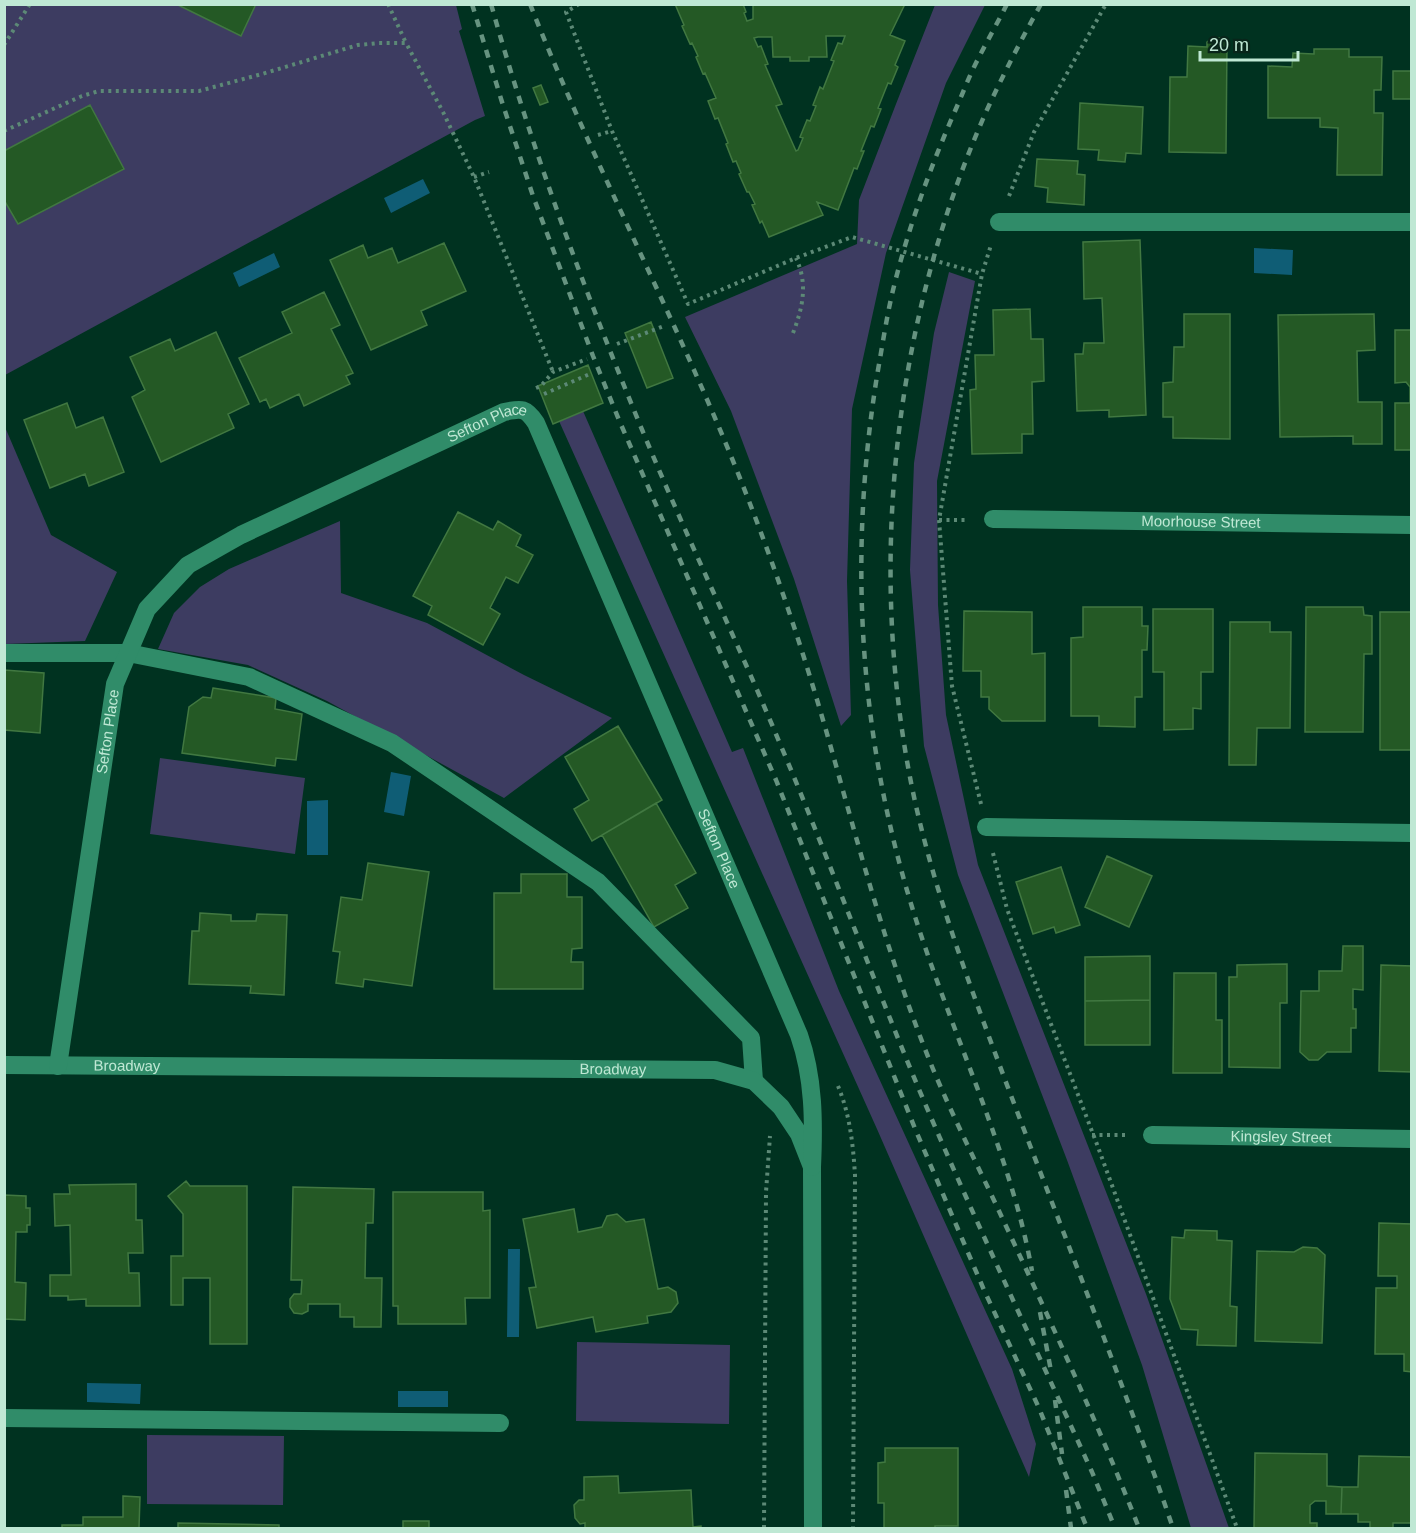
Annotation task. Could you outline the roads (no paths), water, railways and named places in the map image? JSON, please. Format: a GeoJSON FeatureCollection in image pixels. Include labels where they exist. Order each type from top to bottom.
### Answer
{"type":"FeatureCollection","features":[{"type":"Feature","properties":{"kind":"street"},"geometry":{"type":"LineString","coordinates":[[999,222],[1412,222]]}},
{"type":"Feature","properties":{"kind":"street","name":"Sefton Place"},"geometry":{"type":"LineString","coordinates":[[58,1066],[115,684],[147,609],[188,565],[241,535],[504,412],[524,410],[536,423],[799,1035],[810,1081],[812,1167]]}},
{"type":"Feature","properties":{"kind":"street","name":"Moorhouse Street"},"geometry":{"type":"LineString","coordinates":[[993,519],[1412,525]]}},
{"type":"Feature","properties":{"kind":"street"},"geometry":{"type":"LineString","coordinates":[[4,653],[128,653],[249,677],[392,743],[598,882],[751,1038],[754,1081]]}},
{"type":"Feature","properties":{"kind":"street"},"geometry":{"type":"LineString","coordinates":[[986,827],[1412,833]]}},
{"type":"Feature","properties":{"kind":"street","name":"Broadway"},"geometry":{"type":"LineString","coordinates":[[4,1065],[715,1070],[754,1081],[781,1107],[799,1134],[812,1167],[813,1528]]}},
{"type":"Feature","properties":{"kind":"street","name":"Kingsley Street"},"geometry":{"type":"LineString","coordinates":[[1152,1135],[1412,1138]]}},
{"type":"Feature","properties":{"kind":"street"},"geometry":{"type":"LineString","coordinates":[[4,1418],[500,1423]]}},
{"type":"Feature","properties":{"kind":"water"},"geometry":{"type":"Polygon","coordinates":[[[423,179],[430,193],[391,213],[384,198],[423,179]]]}},
{"type":"Feature","properties":{"kind":"water"},"geometry":{"type":"Polygon","coordinates":[[[1254,248],[1293,250],[1292,275],[1254,273],[1254,248]]]}},
{"type":"Feature","properties":{"kind":"water"},"geometry":{"type":"Polygon","coordinates":[[[274,253],[280,267],[239,287],[233,273],[274,253]]]}},
{"type":"Feature","properties":{"kind":"water"},"geometry":{"type":"Polygon","coordinates":[[[391,772],[411,776],[404,816],[384,812],[391,772]]]}},
{"type":"Feature","properties":{"kind":"water"},"geometry":{"type":"Polygon","coordinates":[[[328,800],[328,855],[307,855],[307,801],[328,800]]]}},
{"type":"Feature","properties":{"kind":"water"},"geometry":{"type":"Polygon","coordinates":[[[508,1249],[520,1249],[519,1337],[507,1337],[508,1249]]]}},
{"type":"Feature","properties":{"kind":"water"},"geometry":{"type":"Polygon","coordinates":[[[87,1383],[141,1384],[140,1404],[87,1402],[87,1383]]]}},
{"type":"Feature","properties":{"kind":"water"},"geometry":{"type":"Polygon","coordinates":[[[398,1391],[448,1391],[448,1407],[398,1407],[398,1391]]]}},
{"type":"Feature","properties":{"kind":"railway"},"geometry":{"type":"LineString","coordinates":[[472,4],[533,196],[593,356],[776,780],[916,1131],[984,1290],[1039,1408],[1087,1528]]}},
{"type":"Feature","properties":{"kind":"railway"},"geometry":{"type":"LineString","coordinates":[[491,4],[542,167],[601,327],[643,432],[778,739],[939,1136],[1092,1472],[1115,1528]]}},
{"type":"Feature","properties":{"kind":"railway"},"geometry":{"type":"LineString","coordinates":[[530,4],[583,128],[695,372],[760,529],[805,661],[904,993],[933,1069],[1072,1369],[1139,1528]]}},
{"type":"Feature","properties":{"kind":"railway"},"geometry":{"type":"LineString","coordinates":[[1007,4],[973,69],[937,154],[913,219],[894,286],[878,370],[869,438],[863,505],[861,573],[870,708],[880,775],[894,841],[924,945],[1005,1168],[1032,1271]]}},
{"type":"Feature","properties":{"kind":"railway"},"geometry":{"type":"LineString","coordinates":[[1041,4],[986,112],[955,190],[930,270],[911,352],[898,436],[892,520],[891,605],[897,689],[917,812],[951,930],[978,1008],[1092,1306],[1173,1528]]}},
{"type":"Feature","properties":{"kind":"railway"},"geometry":{"type":"LineString","coordinates":[[1040,1312],[1051,1371]]}},
{"type":"Feature","properties":{"kind":"railway"},"geometry":{"type":"LineString","coordinates":[[1055,1400],[1062,1454]]}},
{"type":"Feature","properties":{"kind":"railway"},"geometry":{"type":"LineString","coordinates":[[1066,1490],[1071,1528]]}}]}
